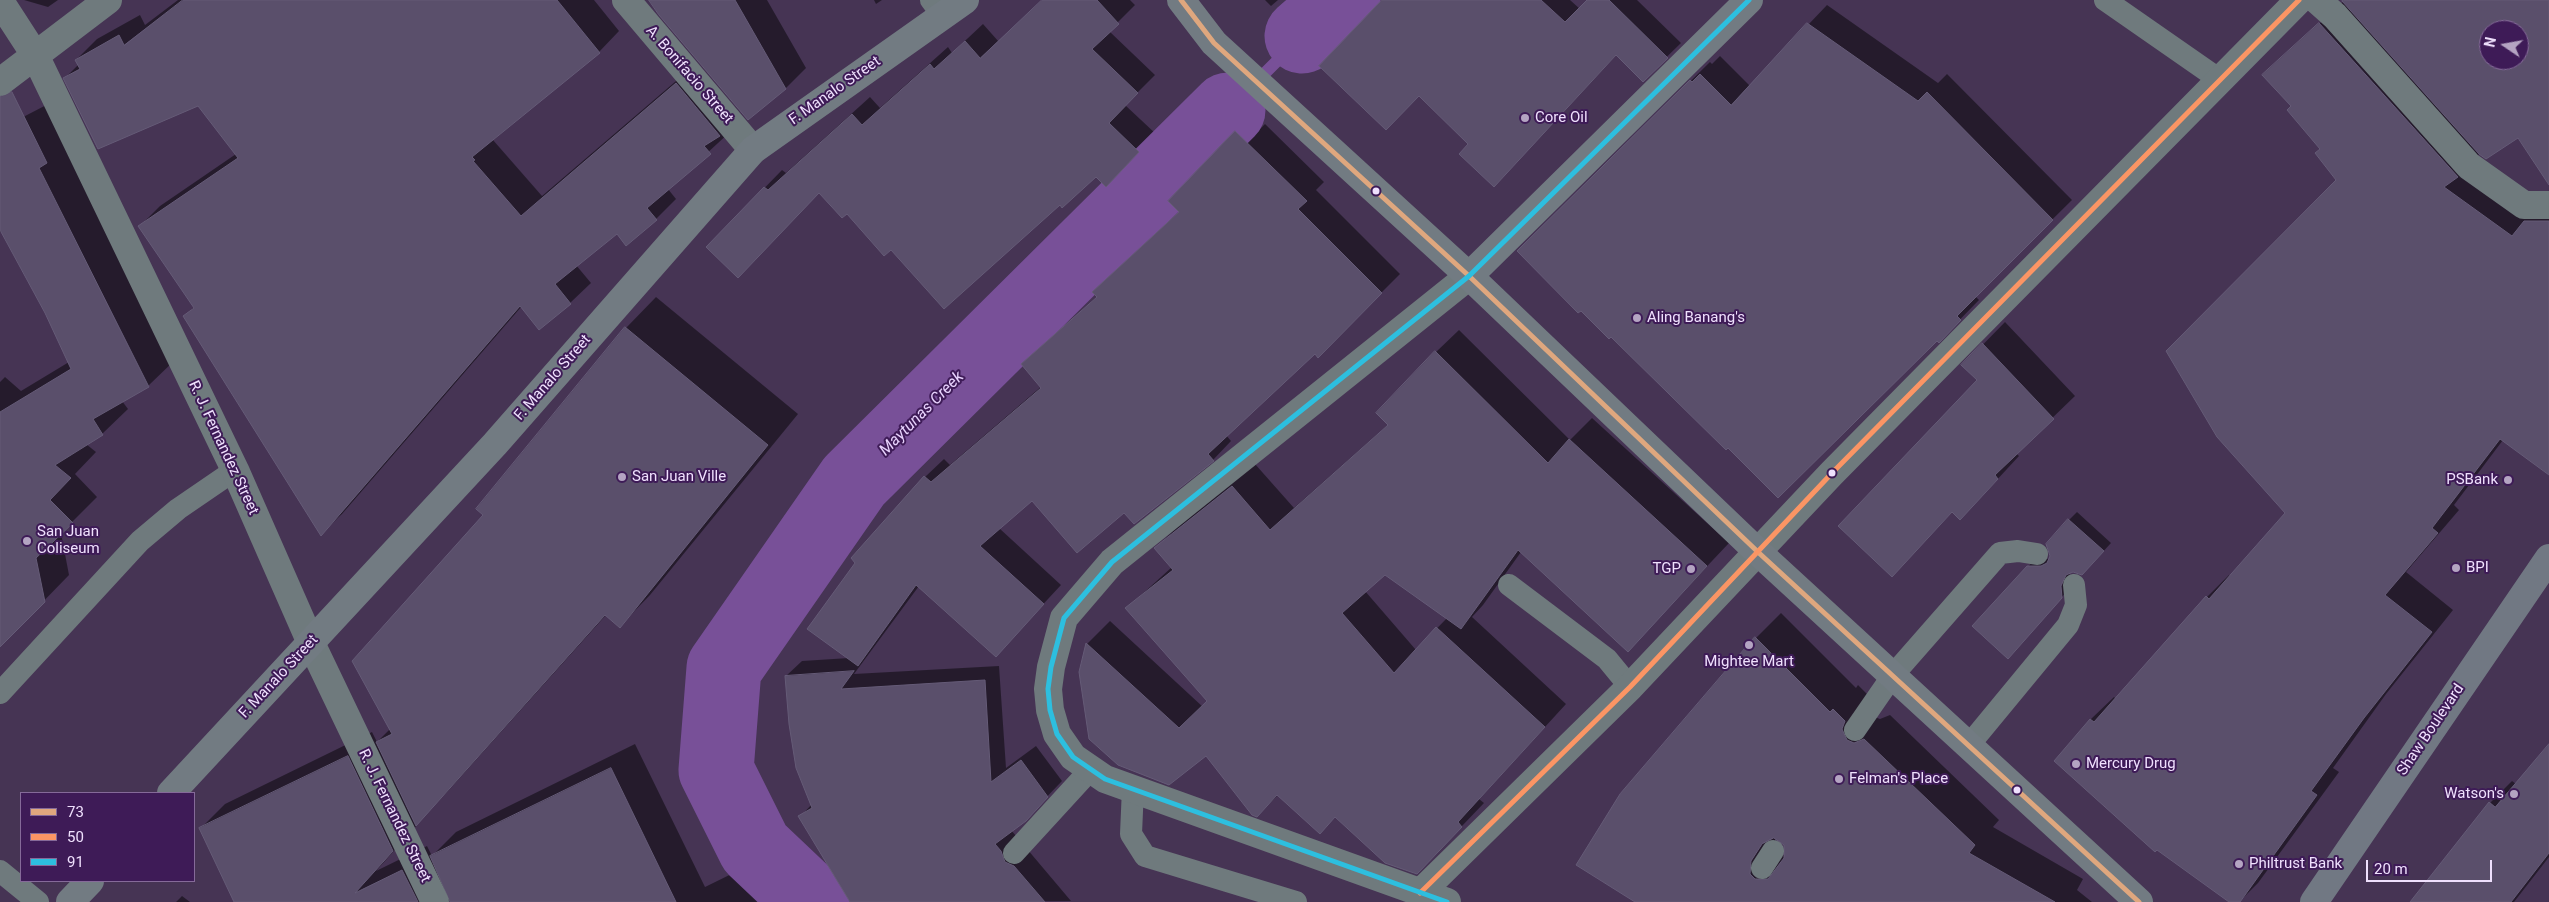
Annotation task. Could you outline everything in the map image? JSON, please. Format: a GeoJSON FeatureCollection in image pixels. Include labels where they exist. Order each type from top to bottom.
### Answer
{"type":"FeatureCollection","features":[{"type":"Feature","properties":{"kind":"main road","name":"F. Manalo Street"},"geometry":{"type":"LineString","coordinates":[[172,792],[502,437],[753,150],[937,8],[965,0]]}},
{"type":"Feature","properties":{"kind":"main road"},"geometry":{"type":"LineString","coordinates":[[1181,0],[1214,42],[1469,276],[1759,552],[2139,902]]}},
{"type":"Feature","properties":{"kind":"main road"},"geometry":{"type":"LineString","coordinates":[[1469,276],[1749,0]]}},
{"type":"Feature","properties":{"kind":"main road","name":"Shaw Boulevard"},"geometry":{"type":"LineString","coordinates":[[2314,902],[2544,573]]}},
{"type":"Feature","properties":{"kind":"main road"},"geometry":{"type":"LineString","coordinates":[[70,902],[89,882]]}},
{"type":"Feature","properties":{"kind":"street"},"geometry":{"type":"LineString","coordinates":[[0,82],[108,0]]}},
{"type":"Feature","properties":{"kind":"street","name":"A. Bonifacio Street"},"geometry":{"type":"LineString","coordinates":[[626,0],[753,150]]}},
{"type":"Feature","properties":{"kind":"street"},"geometry":{"type":"LineString","coordinates":[[1416,897],[1630,687],[1832,473],[2299,0]]}},
{"type":"Feature","properties":{"kind":"street"},"geometry":{"type":"LineString","coordinates":[[2317,0],[2335,16],[2469,166],[2524,205],[2549,205]]}},
{"type":"Feature","properties":{"kind":"street","name":"R. J. Fernandez Street"},"geometry":{"type":"LineString","coordinates":[[0,1],[35,55],[235,470],[311,643],[435,902]]}},
{"type":"Feature","properties":{"kind":"street"},"geometry":{"type":"LineString","coordinates":[[1447,902],[1416,897],[1105,778],[1073,756],[1057,734],[1050,710],[1048,690],[1051,667],[1064,618],[1112,562],[1469,276]]}},
{"type":"Feature","properties":{"kind":"lane"},"geometry":{"type":"LineString","coordinates":[[2105,0],[2220,80]]}},
{"type":"Feature","properties":{"kind":"lane"},"geometry":{"type":"LineString","coordinates":[[0,693],[140,541],[178,509],[235,470]]}},
{"type":"Feature","properties":{"kind":"lane"},"geometry":{"type":"LineString","coordinates":[[1855,730],[1893,675],[2000,553],[2018,551],[2037,554]]}},
{"type":"Feature","properties":{"kind":"lane"},"geometry":{"type":"LineString","coordinates":[[1509,585],[1607,659],[1630,687]]}},
{"type":"Feature","properties":{"kind":"lane"},"geometry":{"type":"LineString","coordinates":[[1969,745],[2068,625],[2076,605],[2074,585]]}},
{"type":"Feature","properties":{"kind":"lane"},"geometry":{"type":"LineString","coordinates":[[1014,853],[1091,769]]}},
{"type":"Feature","properties":{"kind":"lane"},"geometry":{"type":"LineString","coordinates":[[1133,788],[1131,834],[1145,856],[1296,902]]}},
{"type":"Feature","properties":{"kind":"lane"},"geometry":{"type":"LineString","coordinates":[[0,871],[38,902]]}},
{"type":"Feature","properties":{"kind":"building"},"geometry":{"type":"Polygon","coordinates":[[[183,0],[557,0],[600,53],[472,157],[475,160],[473,161],[521,216],[676,83],[720,136],[704,146],[711,154],[647,208],[657,220],[626,246],[617,234],[555,284],[571,304],[539,330],[520,306],[321,536],[183,316],[194,308],[138,226],[238,158],[198,106],[98,149],[63,78],[80,69],[75,60],[119,35],[124,45],[183,0]]]}},
{"type":"Feature","properties":{"kind":"building"},"geometry":{"type":"Polygon","coordinates":[[[649,0],[735,0],[786,89],[748,120],[659,15],[649,0]]]}},
{"type":"Feature","properties":{"kind":"building"},"geometry":{"type":"Polygon","coordinates":[[[1042,0],[1097,0],[1119,24],[1092,49],[1138,93],[1109,123],[1139,152],[1106,187],[1096,177],[1062,208],[1060,205],[944,309],[891,250],[884,256],[847,214],[842,218],[819,193],[738,278],[706,247],[764,187],[768,190],[852,114],[862,125],[930,64],[934,69],[965,41],[980,58],[1042,0]]]}},
{"type":"Feature","properties":{"kind":"building"},"geometry":{"type":"Polygon","coordinates":[[[1382,0],[1541,0],[1565,22],[1587,0],[1609,0],[1668,58],[1643,82],[1616,55],[1494,187],[1459,154],[1468,144],[1419,96],[1386,130],[1319,66],[1382,0]]]}},
{"type":"Feature","properties":{"kind":"building"},"geometry":{"type":"Polygon","coordinates":[[[2549,0],[2549,185],[2518,138],[2486,159],[2479,154],[2342,1],[2549,0]]]}},
{"type":"Feature","properties":{"kind":"building"},"geometry":{"type":"Polygon","coordinates":[[[1807,23],[1918,101],[1927,92],[2053,220],[1957,316],[1961,320],[1939,343],[1937,341],[1778,498],[1728,448],[1726,450],[1611,337],[1609,339],[1581,311],[1578,313],[1517,251],[1690,80],[1692,82],[1700,74],[1731,105],[1807,23]]]}},
{"type":"Feature","properties":{"kind":"building"},"geometry":{"type":"Polygon","coordinates":[[[2319,23],[2458,177],[2444,187],[2512,236],[2524,221],[2549,221],[2549,475],[2500,439],[2432,528],[2438,533],[2385,595],[2432,632],[2364,718],[2311,791],[2317,795],[2240,902],[2229,902],[2157,850],[2155,852],[2054,761],[2090,719],[2094,722],[2206,596],[2209,599],[2285,513],[2217,437],[2166,351],[2336,180],[2315,153],[2320,149],[2287,110],[2291,106],[2262,75],[2319,23]]]}},
{"type":"Feature","properties":{"kind":"building"},"geometry":{"type":"Polygon","coordinates":[[[12,92],[47,163],[39,168],[149,387],[93,419],[103,435],[55,465],[71,478],[50,500],[73,523],[36,558],[45,602],[0,647],[0,412],[71,369],[45,313],[0,230],[0,97],[12,92]]]}},
{"type":"Feature","properties":{"kind":"building"},"geometry":{"type":"Polygon","coordinates":[[[1235,131],[1307,201],[1298,209],[1382,293],[1318,358],[1315,354],[1208,454],[1214,461],[1134,524],[1124,513],[1077,553],[1032,501],[980,546],[1044,604],[996,657],[916,585],[858,666],[807,629],[855,563],[851,558],[924,476],[931,482],[1041,388],[1021,364],[1097,297],[1092,292],[1179,212],[1168,201],[1235,131]]]}},
{"type":"Feature","properties":{"kind":"building"},"geometry":{"type":"Polygon","coordinates":[[[625,327],[768,445],[620,628],[605,615],[416,826],[376,742],[392,734],[352,661],[483,515],[476,509],[625,327]]]}},
{"type":"Feature","properties":{"kind":"building"},"geometry":{"type":"Polygon","coordinates":[[[1982,343],[2054,419],[1995,475],[1998,479],[1960,520],[1952,512],[1892,577],[1838,526],[1977,380],[1961,365],[1982,343]]]}},
{"type":"Feature","properties":{"kind":"building"},"geometry":{"type":"Polygon","coordinates":[[[1435,351],[1548,463],[1569,439],[1707,566],[1628,652],[1518,550],[1461,629],[1385,575],[1342,613],[1394,673],[1436,627],[1545,727],[1458,822],[1462,827],[1417,874],[1385,863],[1335,817],[1320,834],[1277,795],[1257,817],[1252,815],[1206,756],[1169,785],[1118,765],[1089,739],[1079,672],[1086,643],[1179,728],[1207,701],[1125,608],[1173,570],[1154,548],[1232,486],[1270,530],[1388,425],[1376,413],[1435,351]]]}},
{"type":"Feature","properties":{"kind":"building"},"geometry":{"type":"Polygon","coordinates":[[[2068,519],[2104,551],[2082,575],[2073,572],[2066,575],[2061,586],[2062,598],[2008,659],[1972,626],[2027,566],[2041,566],[2047,563],[2050,556],[2046,544],[2068,519]]]}},
{"type":"Feature","properties":{"kind":"building"},"geometry":{"type":"Polygon","coordinates":[[[1755,637],[1830,712],[1833,709],[1845,721],[1842,729],[1847,740],[1854,743],[1864,739],[1975,845],[1969,853],[2055,902],[1635,902],[1576,865],[1620,794],[1755,637]],[[1774,838],[1762,844],[1751,861],[1750,874],[1755,879],[1768,879],[1784,858],[1784,845],[1774,838]]]}},
{"type":"Feature","properties":{"kind":"building"},"geometry":{"type":"Polygon","coordinates":[[[854,671],[841,689],[985,680],[991,782],[1021,760],[1048,797],[1026,821],[995,844],[1001,851],[1005,862],[1014,866],[1045,902],[850,902],[798,816],[812,808],[796,768],[789,724],[785,676],[854,671]]]}},
{"type":"Feature","properties":{"kind":"building"},"geometry":{"type":"Polygon","coordinates":[[[2549,744],[2549,853],[2511,902],[2410,902],[2489,802],[2495,807],[2549,744]]]}},
{"type":"Feature","properties":{"kind":"building"},"geometry":{"type":"Polygon","coordinates":[[[348,756],[393,851],[355,893],[402,870],[418,902],[234,902],[199,828],[348,756]]]}},
{"type":"Feature","properties":{"kind":"building"},"geometry":{"type":"Polygon","coordinates":[[[611,768],[676,902],[450,902],[430,856],[611,768]]]}},
{"type":"Feature","properties":{"kind":"waterway","name":"Maytunas Creek"},"geometry":{"type":"LineString","coordinates":[[1302,36],[1343,0]]}},
{"type":"Feature","properties":{"kind":"waterway","name":"Maytunas Creek"},"geometry":{"type":"LineString","coordinates":[[1228,110],[1302,36]]}},
{"type":"Feature","properties":{"kind":"waterway","name":"Maytunas Creek"},"geometry":{"type":"LineString","coordinates":[[812,902],[755,848],[716,770],[724,668],[854,481],[1228,110]]}},
{"type":"Feature","properties":{"kind":"transit line","name":"73"},"geometry":{"type":"LineString","coordinates":[[1181,0],[1214,43],[1469,276],[1759,553],[2139,902]]}},
{"type":"Feature","properties":{"kind":"transit line","name":"91"},"geometry":{"type":"LineString","coordinates":[[1447,902],[1105,779],[1073,757],[1057,734],[1050,710],[1048,689],[1051,667],[1064,618],[1112,562],[1469,276],[1749,0]]}},
{"type":"Feature","properties":{"kind":"transit line","name":"50"},"geometry":{"type":"LineString","coordinates":[[1420,893],[1630,687],[1832,473],[2299,0]]}},
{"type":"Feature","properties":{"kind":"place","name":"Core Oil"},"geometry":{"type":"Point","coordinates":[1525,118]}},
{"type":"Feature","properties":{"kind":"place","name":"Aling Banang's"},"geometry":{"type":"Point","coordinates":[1637,318]}},
{"type":"Feature","properties":{"kind":"place","name":"San Juan Ville"},"geometry":{"type":"Point","coordinates":[622,477]}},
{"type":"Feature","properties":{"kind":"place","name":"PSBank"},"geometry":{"type":"Point","coordinates":[2508,480]}},
{"type":"Feature","properties":{"kind":"place","name":"San Juan Coliseum"},"geometry":{"type":"Point","coordinates":[27,541]}},
{"type":"Feature","properties":{"kind":"place","name":"BPI"},"geometry":{"type":"Point","coordinates":[2456,568]}},
{"type":"Feature","properties":{"kind":"place","name":"TGP"},"geometry":{"type":"Point","coordinates":[1691,569]}},
{"type":"Feature","properties":{"kind":"place","name":"Mightee Mart"},"geometry":{"type":"Point","coordinates":[1749,645]}},
{"type":"Feature","properties":{"kind":"place","name":"Mercury Drug"},"geometry":{"type":"Point","coordinates":[2076,764]}},
{"type":"Feature","properties":{"kind":"place","name":"Felman's Place"},"geometry":{"type":"Point","coordinates":[1839,779]}},
{"type":"Feature","properties":{"kind":"place","name":"Watson's"},"geometry":{"type":"Point","coordinates":[2514,794]}},
{"type":"Feature","properties":{"kind":"place","name":"Philtrust Bank"},"geometry":{"type":"Point","coordinates":[2239,864]}}]}
